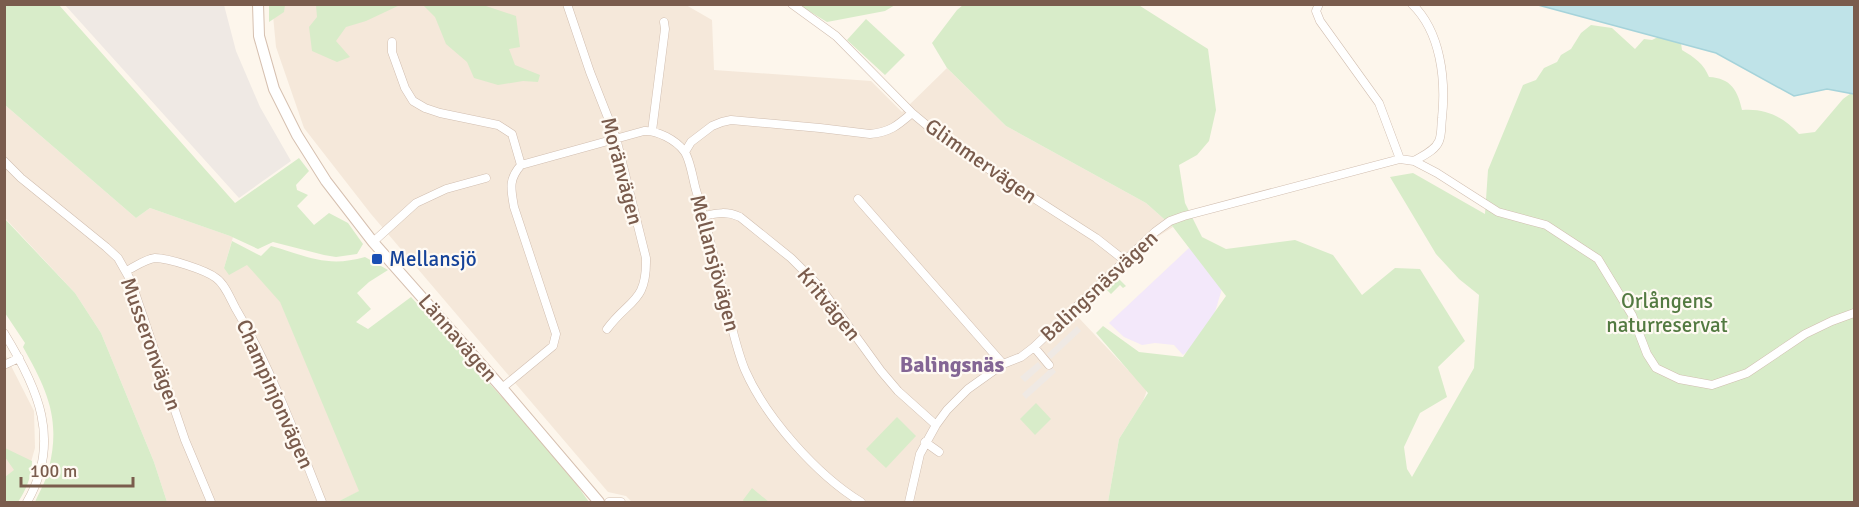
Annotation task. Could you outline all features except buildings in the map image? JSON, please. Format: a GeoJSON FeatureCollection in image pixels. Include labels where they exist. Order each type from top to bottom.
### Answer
{"type":"FeatureCollection","features":[{"type":"Feature","properties":{"kind":"main road","name":"Lännavägen"},"geometry":{"type":"LineString","coordinates":[[258,4],[260,36],[274,89],[293,128],[326,182],[374,242],[599,502]]}},
{"type":"Feature","properties":{"kind":"street","name":"Moränvägen"},"geometry":{"type":"LineString","coordinates":[[567,4],[616,138],[646,258],[644,284],[639,295],[616,316],[608,329]]}},
{"type":"Feature","properties":{"kind":"street","name":"Glimmervägen"},"geometry":{"type":"LineString","coordinates":[[792,4],[836,36],[912,113],[948,143],[1096,238],[1124,261]]}},
{"type":"Feature","properties":{"kind":"street"},"geometry":{"type":"LineString","coordinates":[[1318,4],[1316,11],[1320,21],[1378,103],[1400,159]]}},
{"type":"Feature","properties":{"kind":"street"},"geometry":{"type":"LineString","coordinates":[[1412,4],[1421,14],[1437,47],[1442,80],[1443,110],[1440,140],[1435,148],[1414,161]]}},
{"type":"Feature","properties":{"kind":"street"},"geometry":{"type":"LineString","coordinates":[[652,131],[664,22]]}},
{"type":"Feature","properties":{"kind":"street"},"geometry":{"type":"LineString","coordinates":[[392,42],[392,52],[405,88],[413,101],[440,113],[498,125],[512,134],[521,165]]}},
{"type":"Feature","properties":{"kind":"street"},"geometry":{"type":"LineString","coordinates":[[502,388],[553,346],[556,334],[514,207],[511,192],[512,178],[521,165],[616,138],[652,131],[672,141],[685,152],[691,142],[712,126],[722,122],[745,121],[870,134],[885,133],[912,113]]}},
{"type":"Feature","properties":{"kind":"street","name":"Mellansjövägen"},"geometry":{"type":"LineString","coordinates":[[685,152],[738,348],[753,386],[776,423],[789,437],[819,469],[849,495],[861,502]]}},
{"type":"Feature","properties":{"kind":"street","name":"Balingsnäsvägen"},"geometry":{"type":"LineString","coordinates":[[909,502],[925,442],[947,410],[968,389],[1003,364],[1021,357],[1034,347],[1155,232],[1170,221],[1400,159],[1414,161],[1437,173],[1498,212],[1546,225],[1598,259],[1632,315],[1647,354],[1656,368],[1679,379],[1712,385],[1747,373],[1805,334],[1854,313]]}},
{"type":"Feature","properties":{"kind":"street","name":"Musseronvägen"},"geometry":{"type":"LineString","coordinates":[[4,161],[21,178],[118,258],[126,271],[151,337],[185,440],[211,502]]}},
{"type":"Feature","properties":{"kind":"street"},"geometry":{"type":"LineString","coordinates":[[374,242],[416,203],[446,189],[486,178]]}},
{"type":"Feature","properties":{"kind":"street"},"geometry":{"type":"LineString","coordinates":[[858,199],[1003,364]]}},
{"type":"Feature","properties":{"kind":"street","name":"Kritvägen"},"geometry":{"type":"LineString","coordinates":[[704,216],[732,213],[791,258],[820,286],[880,371],[898,391],[936,425]]}},
{"type":"Feature","properties":{"kind":"street","name":"Champinjonvägen"},"geometry":{"type":"LineString","coordinates":[[126,271],[154,258],[164,259],[218,279],[272,376],[322,502]]}},
{"type":"Feature","properties":{"kind":"street"},"geometry":{"type":"LineString","coordinates":[[4,333],[19,358],[41,407],[45,435],[40,471],[27,502]]}},
{"type":"Feature","properties":{"kind":"street"},"geometry":{"type":"LineString","coordinates":[[1034,347],[1049,365]]}},
{"type":"Feature","properties":{"kind":"street"},"geometry":{"type":"LineString","coordinates":[[4,365],[19,358]]}},
{"type":"Feature","properties":{"kind":"street"},"geometry":{"type":"LineString","coordinates":[[925,442],[939,452]]}},
{"type":"Feature","properties":{"kind":"street"},"geometry":{"type":"LineString","coordinates":[[609,502],[621,502]]}},
{"type":"Feature","properties":{"kind":"shaded area"},"geometry":{"type":"Polygon","coordinates":[[[65,5],[224,5],[236,51],[260,107],[291,161],[239,198],[65,5]]]}},
{"type":"Feature","properties":{"kind":"shaded area"},"geometry":{"type":"Polygon","coordinates":[[[272,5],[686,5],[712,20],[714,70],[871,81],[902,112],[947,68],[1006,126],[1146,203],[1173,227],[1154,239],[1078,317],[1128,370],[1137,375],[1147,386],[1143,401],[1119,439],[1108,502],[632,502],[626,496],[608,492],[371,214],[304,128],[276,47],[272,5]]]}},
{"type":"Feature","properties":{"kind":"shaded area"},"geometry":{"type":"Polygon","coordinates":[[[5,105],[136,218],[150,208],[233,237],[224,268],[247,264],[280,301],[360,491],[337,502],[167,502],[154,462],[101,333],[75,293],[5,218],[5,105]]]}},
{"type":"Feature","properties":{"kind":"shaded area"},"geometry":{"type":"Polygon","coordinates":[[[1189,248],[1224,282],[1209,332],[1183,355],[1174,345],[1155,343],[1142,345],[1124,337],[1109,323],[1189,248]]]}},
{"type":"Feature","properties":{"kind":"shaded area"},"geometry":{"type":"Polygon","coordinates":[[[1077,326],[1081,331],[1051,359],[1047,354],[1077,326]]]}},
{"type":"Feature","properties":{"kind":"shaded area"},"geometry":{"type":"Polygon","coordinates":[[[4,352],[34,411],[35,448],[29,469],[5,502],[4,352]]]}},
{"type":"Feature","properties":{"kind":"shaded area"},"geometry":{"type":"Polygon","coordinates":[[[1038,362],[1042,367],[1025,382],[1020,377],[1038,362]]]}},
{"type":"Feature","properties":{"kind":"shaded area"},"geometry":{"type":"Polygon","coordinates":[[[1052,367],[1056,372],[1026,399],[1022,394],[1052,367]]]}},
{"type":"Feature","properties":{"kind":"green space"},"geometry":{"type":"Polygon","coordinates":[[[5,4],[59,5],[235,203],[299,158],[309,171],[296,185],[297,190],[308,195],[297,206],[314,225],[329,213],[348,223],[363,244],[357,254],[336,257],[273,242],[258,249],[230,236],[150,208],[136,218],[5,105],[5,4]]]}},
{"type":"Feature","properties":{"kind":"green space"},"geometry":{"type":"Polygon","coordinates":[[[316,4],[400,5],[366,21],[346,27],[336,41],[350,57],[337,62],[312,51],[309,27],[317,17],[316,4]]]}},
{"type":"Feature","properties":{"kind":"green space","name":"Orlångens naturreservat"},"geometry":{"type":"Polygon","coordinates":[[[1137,4],[1208,49],[1216,110],[1209,141],[1197,155],[1179,165],[1185,203],[1202,237],[1226,249],[1295,240],[1333,255],[1362,295],[1395,268],[1420,269],[1465,341],[1438,367],[1447,397],[1420,413],[1404,447],[1407,469],[1412,477],[1474,368],[1479,295],[1459,279],[1436,254],[1390,177],[1413,173],[1485,214],[1488,170],[1523,85],[1536,80],[1544,68],[1557,62],[1561,55],[1571,49],[1581,33],[1591,25],[1612,28],[1635,49],[1644,39],[1652,40],[1658,37],[1681,43],[1682,50],[1698,61],[1709,77],[1723,80],[1736,91],[1742,110],[1774,115],[1799,134],[1815,132],[1843,99],[1854,91],[1854,502],[1108,502],[1119,439],[1148,393],[1096,333],[1103,326],[1139,352],[1183,357],[1226,296],[1173,227],[1146,203],[1006,126],[947,68],[932,43],[963,5],[1137,4]]]}},
{"type":"Feature","properties":{"kind":"green space"},"geometry":{"type":"Polygon","coordinates":[[[269,5],[285,5],[284,12],[269,22],[269,5]]]}},
{"type":"Feature","properties":{"kind":"green space"},"geometry":{"type":"Polygon","coordinates":[[[423,5],[483,5],[516,16],[520,47],[509,49],[515,65],[540,75],[538,82],[523,81],[498,85],[474,78],[467,62],[446,44],[435,17],[423,5]]]}},
{"type":"Feature","properties":{"kind":"green space"},"geometry":{"type":"Polygon","coordinates":[[[799,5],[895,5],[885,11],[827,22],[799,5]]]}},
{"type":"Feature","properties":{"kind":"green space"},"geometry":{"type":"Polygon","coordinates":[[[866,19],[905,55],[885,75],[847,40],[866,19]]]}},
{"type":"Feature","properties":{"kind":"green space"},"geometry":{"type":"Polygon","coordinates":[[[4,218],[75,293],[101,333],[154,462],[167,502],[35,502],[49,468],[53,434],[52,419],[45,391],[23,347],[25,343],[5,313],[4,218]]]}},
{"type":"Feature","properties":{"kind":"green space"},"geometry":{"type":"Polygon","coordinates":[[[232,241],[261,256],[271,246],[328,261],[365,257],[388,270],[357,293],[371,309],[356,322],[368,329],[411,297],[560,461],[589,502],[337,502],[359,491],[280,302],[247,265],[229,275],[224,268],[232,241]]]}},
{"type":"Feature","properties":{"kind":"green space"},"geometry":{"type":"Polygon","coordinates":[[[1117,277],[1126,286],[1123,288],[1120,285],[1111,294],[1105,288],[1117,277]]]}},
{"type":"Feature","properties":{"kind":"green space"},"geometry":{"type":"Polygon","coordinates":[[[1036,403],[1051,419],[1035,435],[1020,419],[1036,403]]]}},
{"type":"Feature","properties":{"kind":"green space"},"geometry":{"type":"Polygon","coordinates":[[[897,417],[916,436],[886,468],[866,449],[897,417]]]}},
{"type":"Feature","properties":{"kind":"green space"},"geometry":{"type":"Polygon","coordinates":[[[5,448],[32,461],[28,483],[18,502],[5,502],[5,477],[14,470],[5,457],[5,448]]]}},
{"type":"Feature","properties":{"kind":"green space"},"geometry":{"type":"Polygon","coordinates":[[[752,488],[769,502],[744,502],[743,500],[752,488]]]}},
{"type":"Feature","properties":{"kind":"water"},"geometry":{"type":"Polygon","coordinates":[[[1538,5],[1854,5],[1854,94],[1827,89],[1794,96],[1716,53],[1538,5]]]}},
{"type":"Feature","properties":{"kind":"place","name":"Mellansjö"},"geometry":{"type":"Point","coordinates":[377,259]}},
{"type":"Feature","properties":{"kind":"district","name":"Balingsnäs"},"geometry":{"type":"Point","coordinates":[952,364]}}]}
